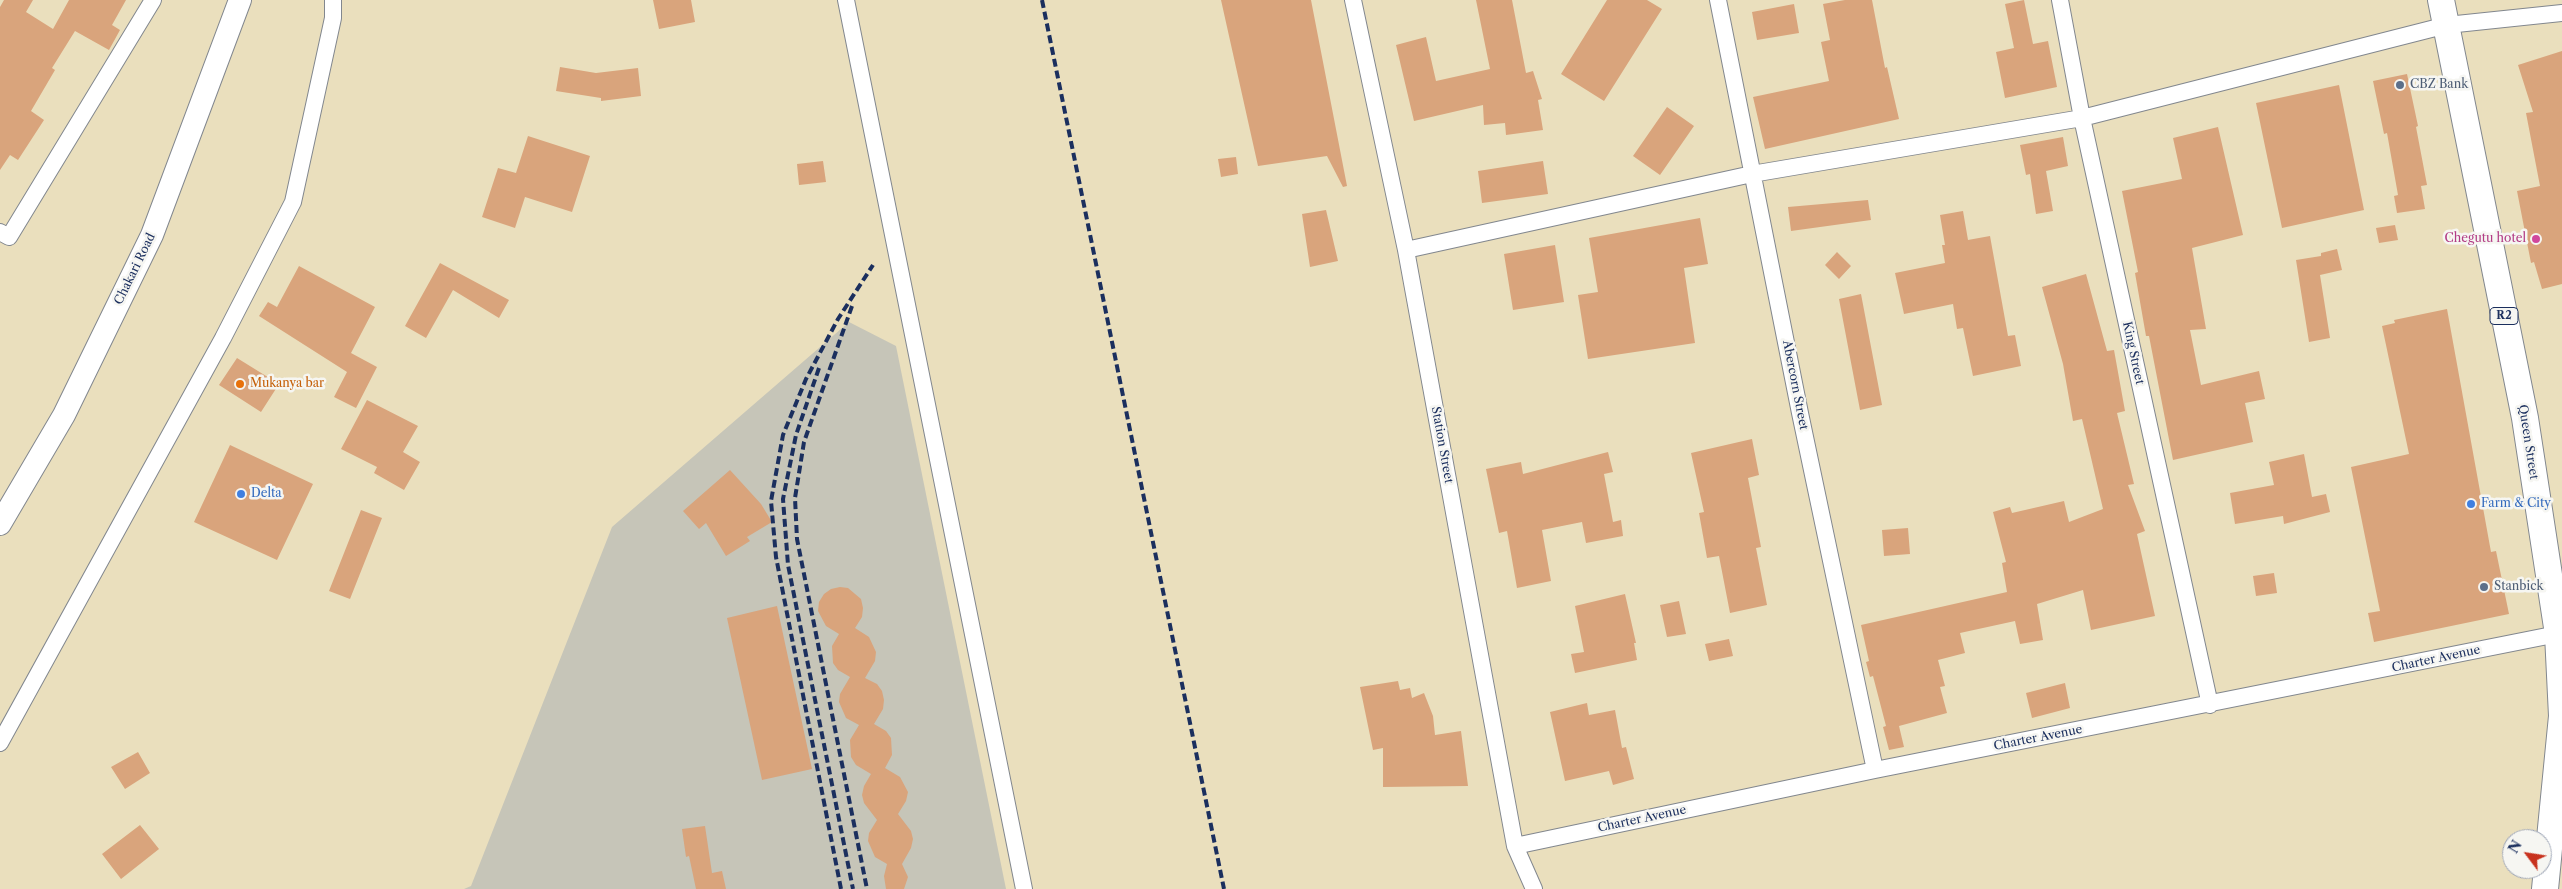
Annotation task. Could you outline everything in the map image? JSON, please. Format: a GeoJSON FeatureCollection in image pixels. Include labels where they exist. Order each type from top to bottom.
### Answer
{"type":"FeatureCollection","features":[{"type":"Feature","properties":{"kind":"highway","name":"Queen Street"},"geometry":{"type":"LineString","coordinates":[[2442,0],[2524,418],[2560,633],[2562,716],[2545,889]]}},
{"type":"Feature","properties":{"kind":"main road","name":"Chakari Road"},"geometry":{"type":"LineString","coordinates":[[0,524],[64,415],[152,235],[240,0]]}},
{"type":"Feature","properties":{"kind":"street"},"geometry":{"type":"LineString","coordinates":[[0,232],[9,237],[152,0]]}},
{"type":"Feature","properties":{"kind":"street"},"geometry":{"type":"LineString","coordinates":[[0,743],[223,338],[294,202],[333,18],[333,0]]}},
{"type":"Feature","properties":{"kind":"street"},"geometry":{"type":"LineString","coordinates":[[846,0],[1024,889]]}},
{"type":"Feature","properties":{"kind":"street","name":"Station Street"},"geometry":{"type":"LineString","coordinates":[[1353,0],[1406,250],[1515,846],[1534,889]]}},
{"type":"Feature","properties":{"kind":"street","name":"Abercorn Street"},"geometry":{"type":"LineString","coordinates":[[1718,0],[1752,174],[1876,770]]}},
{"type":"Feature","properties":{"kind":"street","name":"King Street"},"geometry":{"type":"LineString","coordinates":[[2060,0],[2082,118],[2210,705]]}},
{"type":"Feature","properties":{"kind":"street"},"geometry":{"type":"LineString","coordinates":[[1406,250],[1752,174],[2082,118],[2447,25],[2562,13]]}},
{"type":"Feature","properties":{"kind":"street","name":"Charter Avenue"},"geometry":{"type":"LineString","coordinates":[[1515,846],[1876,770],[2210,705],[2560,633]]}},
{"type":"Feature","properties":{"kind":"shaded area"},"geometry":{"type":"Polygon","coordinates":[[[849,322],[896,346],[1006,889],[464,889],[471,886],[612,527],[849,322]]]}},
{"type":"Feature","properties":{"kind":"building"},"geometry":{"type":"Polygon","coordinates":[[[4,0],[33,0],[26,12],[53,29],[69,0],[126,0],[112,25],[120,30],[109,50],[75,31],[52,68],[55,70],[31,111],[44,120],[18,160],[10,155],[0,170],[0,7],[4,0]]]}},
{"type":"Feature","properties":{"kind":"building"},"geometry":{"type":"Polygon","coordinates":[[[653,0],[691,0],[695,22],[659,29],[653,0]]]}},
{"type":"Feature","properties":{"kind":"building"},"geometry":{"type":"Polygon","coordinates":[[[1221,0],[1311,0],[1347,186],[1343,187],[1327,156],[1258,166],[1221,0]]]}},
{"type":"Feature","properties":{"kind":"building"},"geometry":{"type":"Polygon","coordinates":[[[1476,0],[1512,0],[1526,73],[1533,71],[1542,99],[1538,100],[1543,130],[1506,135],[1505,123],[1484,125],[1483,105],[1414,121],[1396,45],[1426,37],[1436,81],[1490,69],[1476,0]]]}},
{"type":"Feature","properties":{"kind":"building"},"geometry":{"type":"Polygon","coordinates":[[[1607,0],[1647,0],[1662,9],[1604,101],[1561,74],[1607,0]]]}},
{"type":"Feature","properties":{"kind":"building"},"geometry":{"type":"Polygon","coordinates":[[[1845,0],[1872,0],[1885,68],[1887,67],[1899,119],[1765,149],[1753,97],[1829,81],[1821,42],[1830,40],[1823,4],[1845,0]]]}},
{"type":"Feature","properties":{"kind":"building"},"geometry":{"type":"Polygon","coordinates":[[[2024,0],[2033,44],[2048,41],[2057,87],[2005,98],[1996,52],[2014,48],[2005,4],[2024,0]]]}},
{"type":"Feature","properties":{"kind":"building"},"geometry":{"type":"Polygon","coordinates":[[[1794,4],[1799,33],[1757,40],[1752,12],[1794,4]]]}},
{"type":"Feature","properties":{"kind":"building"},"geometry":{"type":"Polygon","coordinates":[[[2562,51],[2562,284],[2542,289],[2534,262],[2531,263],[2517,191],[2540,186],[2526,113],[2533,112],[2518,65],[2562,51]]]}},
{"type":"Feature","properties":{"kind":"building"},"geometry":{"type":"Polygon","coordinates":[[[560,67],[596,73],[638,68],[641,96],[601,101],[601,98],[556,91],[560,67]]]}},
{"type":"Feature","properties":{"kind":"building"},"geometry":{"type":"Polygon","coordinates":[[[2407,74],[2418,126],[2416,127],[2427,185],[2421,186],[2425,209],[2397,213],[2394,196],[2398,195],[2387,133],[2384,134],[2373,81],[2407,74]]]}},
{"type":"Feature","properties":{"kind":"building"},"geometry":{"type":"Polygon","coordinates":[[[2339,85],[2364,210],[2282,228],[2256,103],[2339,85]]]}},
{"type":"Feature","properties":{"kind":"building"},"geometry":{"type":"Polygon","coordinates":[[[1667,107],[1694,126],[1660,175],[1633,156],[1667,107]]]}},
{"type":"Feature","properties":{"kind":"building"},"geometry":{"type":"Polygon","coordinates":[[[2218,127],[2243,235],[2192,248],[2206,329],[2190,330],[2201,385],[2259,371],[2265,399],[2245,403],[2253,442],[2173,460],[2149,336],[2146,336],[2135,273],[2138,272],[2122,191],[2182,179],[2173,138],[2218,127]]]}},
{"type":"Feature","properties":{"kind":"building"},"geometry":{"type":"Polygon","coordinates":[[[528,136],[590,156],[572,212],[525,197],[515,228],[482,217],[498,168],[516,173],[528,136]]]}},
{"type":"Feature","properties":{"kind":"building"},"geometry":{"type":"Polygon","coordinates":[[[2063,137],[2068,166],[2046,171],[2053,211],[2036,214],[2030,174],[2026,175],[2020,145],[2063,137]]]}},
{"type":"Feature","properties":{"kind":"building"},"geometry":{"type":"Polygon","coordinates":[[[1236,157],[1238,174],[1221,177],[1218,159],[1236,157]]]}},
{"type":"Feature","properties":{"kind":"building"},"geometry":{"type":"Polygon","coordinates":[[[823,161],[826,182],[799,185],[797,164],[823,161]]]}},
{"type":"Feature","properties":{"kind":"building"},"geometry":{"type":"Polygon","coordinates":[[[1543,161],[1548,194],[1482,203],[1478,171],[1543,161]]]}},
{"type":"Feature","properties":{"kind":"building"},"geometry":{"type":"Polygon","coordinates":[[[1868,200],[1871,220],[1791,231],[1788,207],[1868,200]]]}},
{"type":"Feature","properties":{"kind":"building"},"geometry":{"type":"Polygon","coordinates":[[[1326,210],[1338,261],[1310,267],[1302,214],[1326,210]]]}},
{"type":"Feature","properties":{"kind":"building"},"geometry":{"type":"Polygon","coordinates":[[[1963,211],[1968,240],[1990,236],[2008,336],[2015,335],[2021,366],[1973,376],[1963,328],[1957,329],[1953,304],[1904,314],[1895,273],[1945,263],[1942,245],[1945,245],[1940,215],[1963,211]]]}},
{"type":"Feature","properties":{"kind":"building"},"geometry":{"type":"Polygon","coordinates":[[[1700,218],[1708,264],[1684,268],[1695,343],[1588,359],[1578,295],[1598,292],[1589,238],[1700,218]]]}},
{"type":"Feature","properties":{"kind":"building"},"geometry":{"type":"Polygon","coordinates":[[[2395,225],[2398,240],[2379,243],[2376,228],[2395,225]]]}},
{"type":"Feature","properties":{"kind":"building"},"geometry":{"type":"Polygon","coordinates":[[[1555,245],[1564,302],[1513,310],[1504,254],[1555,245]]]}},
{"type":"Feature","properties":{"kind":"building"},"geometry":{"type":"Polygon","coordinates":[[[2337,249],[2342,270],[2320,275],[2330,338],[2309,342],[2296,260],[2321,256],[2321,253],[2337,249]]]}},
{"type":"Feature","properties":{"kind":"building"},"geometry":{"type":"Polygon","coordinates":[[[1837,252],[1851,266],[1839,279],[1825,265],[1837,252]]]}},
{"type":"Feature","properties":{"kind":"building"},"geometry":{"type":"Polygon","coordinates":[[[440,263],[509,300],[499,318],[453,290],[426,338],[405,326],[440,263]]]}},
{"type":"Feature","properties":{"kind":"building"},"geometry":{"type":"Polygon","coordinates":[[[299,266],[375,307],[351,353],[377,367],[356,408],[334,397],[347,372],[259,316],[268,302],[277,307],[299,266]]]}},
{"type":"Feature","properties":{"kind":"building"},"geometry":{"type":"Polygon","coordinates":[[[2086,274],[2107,351],[2114,350],[2125,411],[2117,413],[2134,484],[2128,485],[2145,531],[2137,534],[2155,616],[2091,630],[2083,590],[2037,604],[2043,640],[2020,644],[2015,621],[1960,633],[1965,653],[1938,660],[1945,686],[1940,687],[1947,713],[1899,726],[1904,747],[1889,750],[1883,727],[1886,726],[1873,676],[1870,677],[1866,662],[1869,661],[1861,625],[2007,592],[2002,563],[2006,562],[1993,512],[2010,507],[2012,513],[2064,501],[2069,522],[2103,509],[2082,419],[2073,421],[2063,364],[2042,287],[2086,274]]]}},
{"type":"Feature","properties":{"kind":"building"},"geometry":{"type":"Polygon","coordinates":[[[1861,294],[1882,405],[1860,410],[1839,299],[1861,294]]]}},
{"type":"Feature","properties":{"kind":"building"},"geometry":{"type":"Polygon","coordinates":[[[2447,309],[2491,552],[2496,551],[2509,614],[2374,642],[2368,613],[2380,611],[2351,467],[2409,454],[2382,326],[2395,323],[2394,320],[2447,309]]]}},
{"type":"Feature","properties":{"kind":"building"},"geometry":{"type":"Polygon","coordinates":[[[237,358],[279,384],[261,412],[219,385],[237,358]]]}},
{"type":"Feature","properties":{"kind":"building"},"geometry":{"type":"Polygon","coordinates":[[[367,400],[418,426],[403,452],[420,462],[404,490],[374,473],[377,467],[341,449],[367,400]]]}},
{"type":"Feature","properties":{"kind":"building"},"geometry":{"type":"Polygon","coordinates":[[[1752,439],[1759,475],[1748,478],[1761,547],[1756,548],[1767,605],[1730,613],[1719,556],[1707,558],[1699,513],[1704,512],[1691,453],[1752,439]]]}},
{"type":"Feature","properties":{"kind":"building"},"geometry":{"type":"Polygon","coordinates":[[[230,445],[313,484],[277,560],[194,522],[230,445]]]}},
{"type":"Feature","properties":{"kind":"building"},"geometry":{"type":"Polygon","coordinates":[[[1608,452],[1613,472],[1604,474],[1613,522],[1621,520],[1623,536],[1586,543],[1582,522],[1542,530],[1551,581],[1517,588],[1507,531],[1499,533],[1486,469],[1521,462],[1523,474],[1608,452]]]}},
{"type":"Feature","properties":{"kind":"building"},"geometry":{"type":"Polygon","coordinates":[[[2304,454],[2312,497],[2326,494],[2330,512],[2284,524],[2283,516],[2235,524],[2230,493],[2274,485],[2269,462],[2304,454]]]}},
{"type":"Feature","properties":{"kind":"building"},"geometry":{"type":"Polygon","coordinates":[[[730,470],[761,504],[772,522],[747,537],[750,541],[726,556],[706,523],[699,529],[683,511],[730,470]]]}},
{"type":"Feature","properties":{"kind":"building"},"geometry":{"type":"Polygon","coordinates":[[[361,510],[382,518],[350,599],[329,591],[361,510]]]}},
{"type":"Feature","properties":{"kind":"building"},"geometry":{"type":"Polygon","coordinates":[[[1908,528],[1910,554],[1884,556],[1882,530],[1908,528]]]}},
{"type":"Feature","properties":{"kind":"building"},"geometry":{"type":"Polygon","coordinates":[[[2274,573],[2277,593],[2256,596],[2253,576],[2274,573]]]}},
{"type":"Feature","properties":{"kind":"building"},"geometry":{"type":"Polygon","coordinates":[[[848,588],[861,599],[862,617],[855,628],[869,637],[876,652],[875,661],[865,678],[877,684],[882,691],[884,700],[883,709],[874,724],[886,731],[891,738],[892,755],[885,768],[900,777],[908,792],[906,801],[898,814],[911,831],[913,839],[911,848],[902,864],[908,877],[904,889],[886,889],[884,876],[887,864],[875,857],[868,841],[869,833],[877,820],[864,803],[862,795],[864,786],[871,774],[856,765],[851,757],[850,740],[859,725],[846,718],[839,702],[840,694],[850,677],[838,670],[833,663],[832,646],[839,634],[826,626],[818,611],[819,602],[824,594],[831,589],[848,588]]]}},
{"type":"Feature","properties":{"kind":"building"},"geometry":{"type":"Polygon","coordinates":[[[1625,594],[1636,643],[1634,643],[1637,660],[1575,673],[1571,654],[1584,652],[1575,606],[1625,594]]]}},
{"type":"Feature","properties":{"kind":"building"},"geometry":{"type":"Polygon","coordinates":[[[1679,601],[1686,634],[1667,637],[1660,605],[1679,601]]]}},
{"type":"Feature","properties":{"kind":"building"},"geometry":{"type":"Polygon","coordinates":[[[777,606],[812,769],[762,780],[727,618],[777,606]]]}},
{"type":"Feature","properties":{"kind":"building"},"geometry":{"type":"Polygon","coordinates":[[[1729,639],[1733,656],[1709,661],[1705,644],[1729,639]]]}},
{"type":"Feature","properties":{"kind":"building"},"geometry":{"type":"Polygon","coordinates":[[[1398,681],[1400,690],[1410,688],[1412,698],[1424,693],[1433,716],[1435,735],[1461,731],[1468,786],[1383,787],[1383,748],[1373,750],[1360,687],[1398,681]]]}},
{"type":"Feature","properties":{"kind":"building"},"geometry":{"type":"Polygon","coordinates":[[[2065,683],[2070,708],[2032,718],[2026,693],[2065,683]]]}},
{"type":"Feature","properties":{"kind":"building"},"geometry":{"type":"Polygon","coordinates":[[[1587,703],[1589,715],[1615,710],[1622,748],[1626,747],[1634,779],[1613,785],[1609,771],[1565,781],[1550,712],[1587,703]]]}},
{"type":"Feature","properties":{"kind":"building"},"geometry":{"type":"Polygon","coordinates":[[[138,752],[150,773],[125,789],[111,767],[138,752]]]}},
{"type":"Feature","properties":{"kind":"building"},"geometry":{"type":"Polygon","coordinates":[[[140,825],[159,849],[121,879],[102,854],[140,825]]]}},
{"type":"Feature","properties":{"kind":"building"},"geometry":{"type":"Polygon","coordinates":[[[705,826],[712,873],[722,871],[726,889],[696,889],[689,856],[686,857],[682,829],[705,826]]]}},
{"type":"Feature","properties":{"kind":"railway"},"geometry":{"type":"LineString","coordinates":[[1042,0],[1224,889]]}},
{"type":"Feature","properties":{"kind":"railway"},"geometry":{"type":"LineString","coordinates":[[841,889],[776,557],[771,501],[783,435],[806,379],[838,319],[873,265]]}},
{"type":"Feature","properties":{"kind":"railway"},"geometry":{"type":"LineString","coordinates":[[852,306],[804,442],[795,498],[797,539],[867,889]]}},
{"type":"Feature","properties":{"kind":"railway"},"geometry":{"type":"LineString","coordinates":[[819,368],[796,435],[783,499],[788,565],[853,889]]}},
{"type":"Feature","properties":{"kind":"place","name":"CBZ Bank"},"geometry":{"type":"Point","coordinates":[2400,85]}},
{"type":"Feature","properties":{"kind":"place","name":"Chegutu hotel"},"geometry":{"type":"Point","coordinates":[2536,239]}},
{"type":"Feature","properties":{"kind":"place","name":"Mukanya bar"},"geometry":{"type":"Point","coordinates":[240,384]}},
{"type":"Feature","properties":{"kind":"place","name":"Delta"},"geometry":{"type":"Point","coordinates":[241,494]}},
{"type":"Feature","properties":{"kind":"place","name":"Farm & City"},"geometry":{"type":"Point","coordinates":[2471,504]}},
{"type":"Feature","properties":{"kind":"place","name":"Stanbick"},"geometry":{"type":"Point","coordinates":[2484,587]}}]}
